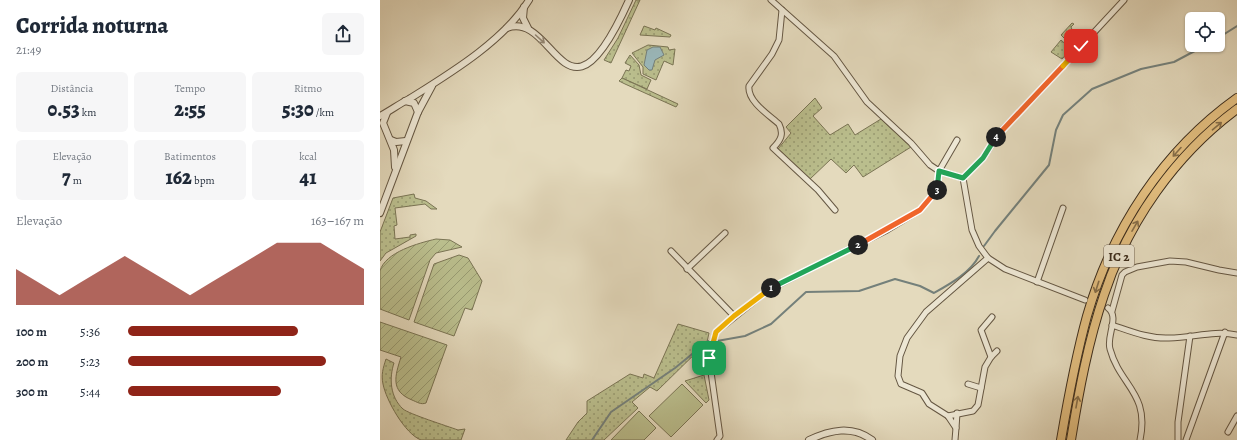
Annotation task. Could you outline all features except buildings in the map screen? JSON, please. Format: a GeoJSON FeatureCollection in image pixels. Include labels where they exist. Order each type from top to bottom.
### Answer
{"type":"FeatureCollection","features":[{"type":"Feature","properties":{"kind":"highway","name":"IC 2"},"geometry":{"type":"LineString","coordinates":[[1061,440],[1087,315],[1099,281],[1121,232],[1144,194],[1176,152],[1202,126],[1237,98]]}},
{"type":"Feature","properties":{"kind":"highway","name":"IC 2"},"geometry":{"type":"LineString","coordinates":[[1071,440],[1092,335],[1110,276],[1130,233],[1163,183],[1184,158],[1208,133],[1237,110]]}},
{"type":"Feature","properties":{"kind":"street"},"geometry":{"type":"LineString","coordinates":[[380,116],[434,83],[489,43],[506,28],[529,0]]}},
{"type":"Feature","properties":{"kind":"street"},"geometry":{"type":"LineString","coordinates":[[524,7],[523,18],[528,28],[568,65],[583,67],[597,57],[608,43],[629,0]]}},
{"type":"Feature","properties":{"kind":"street"},"geometry":{"type":"LineString","coordinates":[[771,0],[834,56],[867,102],[911,143],[930,165],[939,171],[963,178]]}},
{"type":"Feature","properties":{"kind":"street"},"geometry":{"type":"LineString","coordinates":[[963,178],[983,158],[999,132],[1035,96],[1124,0]]}},
{"type":"Feature","properties":{"kind":"street"},"geometry":{"type":"LineString","coordinates":[[782,10],[780,40],[749,86],[748,92],[751,98],[782,128],[781,140],[774,148],[818,190],[835,210]]}},
{"type":"Feature","properties":{"kind":"street"},"geometry":{"type":"LineString","coordinates":[[506,28],[518,25],[528,28]]}},
{"type":"Feature","properties":{"kind":"street"},"geometry":{"type":"LineString","coordinates":[[380,212],[418,112],[434,83]]}},
{"type":"Feature","properties":{"kind":"street"},"geometry":{"type":"LineString","coordinates":[[405,101],[414,103],[418,112]]}},
{"type":"Feature","properties":{"kind":"street"},"geometry":{"type":"LineString","coordinates":[[389,111],[382,127],[391,140],[394,150],[394,172]]}},
{"type":"Feature","properties":{"kind":"street"},"geometry":{"type":"LineString","coordinates":[[391,140],[396,142],[406,141]]}},
{"type":"Feature","properties":{"kind":"street"},"geometry":{"type":"LineString","coordinates":[[717,440],[720,436],[709,358],[716,332],[768,290],[887,230],[920,210],[938,189],[939,171],[943,161],[957,140]]}},
{"type":"Feature","properties":{"kind":"street"},"geometry":{"type":"LineString","coordinates":[[963,178],[972,230],[978,246],[988,258],[1005,269],[1086,300]]}},
{"type":"Feature","properties":{"kind":"street"},"geometry":{"type":"LineString","coordinates":[[1037,282],[1063,208]]}},
{"type":"Feature","properties":{"kind":"street"},"geometry":{"type":"LineString","coordinates":[[687,269],[725,233]]}},
{"type":"Feature","properties":{"kind":"street"},"geometry":{"type":"LineString","coordinates":[[671,251],[734,316]]}},
{"type":"Feature","properties":{"kind":"street"},"geometry":{"type":"LineString","coordinates":[[956,428],[948,416],[929,404],[922,394],[900,384],[898,376],[900,356],[907,338],[926,312],[988,258]]}},
{"type":"Feature","properties":{"kind":"street"},"geometry":{"type":"LineString","coordinates":[[1140,440],[1142,429],[1142,410],[1137,396],[1112,356],[1108,342],[1114,317],[1110,310],[1122,275],[1136,267],[1160,262],[1178,261],[1237,273]]}},
{"type":"Feature","properties":{"kind":"street"},"geometry":{"type":"LineString","coordinates":[[991,357],[981,330],[992,317]]}},
{"type":"Feature","properties":{"kind":"street"},"geometry":{"type":"LineString","coordinates":[[1112,325],[1152,338],[1169,338],[1215,332],[1225,332],[1237,335]]}},
{"type":"Feature","properties":{"kind":"street"},"geometry":{"type":"LineString","coordinates":[[1186,440],[1225,332]]}},
{"type":"Feature","properties":{"kind":"street"},"geometry":{"type":"LineString","coordinates":[[1178,440],[1178,422],[1190,336]]}},
{"type":"Feature","properties":{"kind":"street"},"geometry":{"type":"LineString","coordinates":[[948,416],[957,413],[969,412],[975,409],[980,401],[985,367],[997,351]]}},
{"type":"Feature","properties":{"kind":"street"},"geometry":{"type":"LineString","coordinates":[[968,384],[981,388]]}},
{"type":"Feature","properties":{"kind":"street"},"geometry":{"type":"LineString","coordinates":[[955,440],[957,413]]}},
{"type":"Feature","properties":{"kind":"street"},"geometry":{"type":"LineString","coordinates":[[1228,432],[1237,416]]}},
{"type":"Feature","properties":{"kind":"street"},"geometry":{"type":"LineString","coordinates":[[809,440],[830,432],[843,430],[854,431],[872,440]]}},
{"type":"Feature","properties":{"kind":"green space"},"geometry":{"type":"Polygon","coordinates":[[[636,0],[640,0],[611,63],[604,60],[618,38],[636,0]]]}},
{"type":"Feature","properties":{"kind":"green space"},"geometry":{"type":"Polygon","coordinates":[[[1072,23],[1074,24],[1071,27],[1073,32],[1080,39],[1073,47],[1061,35],[1072,23]]]}},
{"type":"Feature","properties":{"kind":"green space"},"geometry":{"type":"Polygon","coordinates":[[[644,26],[655,30],[656,28],[671,35],[670,37],[640,35],[644,26]]]}},
{"type":"Feature","properties":{"kind":"green space"},"geometry":{"type":"Polygon","coordinates":[[[1061,40],[1071,49],[1062,59],[1051,52],[1061,40]]]}},
{"type":"Feature","properties":{"kind":"green space"},"geometry":{"type":"Polygon","coordinates":[[[648,45],[668,47],[669,50],[675,49],[673,65],[664,61],[656,80],[643,74],[643,67],[632,53],[648,45]]]}},
{"type":"Feature","properties":{"kind":"green space"},"geometry":{"type":"Polygon","coordinates":[[[630,55],[639,65],[641,75],[651,80],[647,89],[622,78],[626,70],[629,71],[631,66],[625,63],[630,55]]]}},
{"type":"Feature","properties":{"kind":"green space"},"geometry":{"type":"Polygon","coordinates":[[[622,78],[678,104],[676,107],[619,81],[622,78]]]}},
{"type":"Feature","properties":{"kind":"green space"},"geometry":{"type":"Polygon","coordinates":[[[815,98],[822,108],[813,116],[830,135],[848,124],[855,135],[881,119],[911,147],[863,177],[854,165],[846,173],[831,159],[810,179],[778,149],[791,133],[786,127],[815,98]]]}},
{"type":"Feature","properties":{"kind":"green space"},"geometry":{"type":"Polygon","coordinates":[[[414,194],[415,198],[426,201],[437,209],[431,209],[425,204],[395,208],[397,225],[394,226],[395,239],[410,237],[410,235],[416,234],[416,236],[386,253],[380,261],[380,232],[393,198],[414,194]]]}},
{"type":"Feature","properties":{"kind":"green space"},"geometry":{"type":"Polygon","coordinates":[[[436,239],[450,240],[462,247],[436,253],[430,260],[409,320],[380,309],[380,271],[383,264],[404,249],[436,239]]]}},
{"type":"Feature","properties":{"kind":"green space"},"geometry":{"type":"Polygon","coordinates":[[[459,255],[468,258],[482,281],[472,310],[465,308],[454,336],[414,322],[434,264],[459,255]]]}},
{"type":"Feature","properties":{"kind":"green space"},"geometry":{"type":"Polygon","coordinates":[[[380,322],[447,345],[426,403],[419,403],[405,396],[397,387],[396,377],[401,357],[380,350],[380,322]]]}},
{"type":"Feature","properties":{"kind":"green space"},"geometry":{"type":"Polygon","coordinates":[[[678,324],[709,333],[707,342],[657,391],[650,387],[632,402],[638,408],[604,440],[566,440],[578,422],[587,413],[587,401],[630,374],[643,378],[644,374],[654,378],[678,324]]]}},
{"type":"Feature","properties":{"kind":"green space"},"geometry":{"type":"Polygon","coordinates":[[[386,359],[394,363],[391,375],[393,393],[395,399],[403,409],[420,417],[458,430],[465,429],[461,440],[421,440],[409,431],[397,416],[385,391],[382,375],[386,359]]]}},
{"type":"Feature","properties":{"kind":"green space"},"geometry":{"type":"Polygon","coordinates":[[[704,375],[709,400],[706,403],[685,381],[704,375]]]}},
{"type":"Feature","properties":{"kind":"green space"},"geometry":{"type":"Polygon","coordinates":[[[682,384],[703,405],[671,437],[649,416],[682,384]]]}},
{"type":"Feature","properties":{"kind":"green space"},"geometry":{"type":"Polygon","coordinates":[[[639,411],[656,428],[644,440],[611,440],[639,411]]]}},
{"type":"Feature","properties":{"kind":"water"},"geometry":{"type":"Polygon","coordinates":[[[653,47],[660,47],[664,55],[655,60],[652,70],[649,70],[644,65],[647,50],[653,47]]]}},
{"type":"Feature","properties":{"kind":"waterway"},"geometry":{"type":"LineString","coordinates":[[1225,34],[1237,26]]}},
{"type":"Feature","properties":{"kind":"waterway"},"geometry":{"type":"LineString","coordinates":[[984,246],[1049,165],[1056,130],[1063,115],[1092,89],[1141,69],[1174,62],[1193,52]]}},
{"type":"Feature","properties":{"kind":"waterway"},"geometry":{"type":"LineString","coordinates":[[717,341],[745,336],[771,324],[806,292],[859,291],[895,279],[920,286],[934,293],[965,273],[979,256]]}},
{"type":"Feature","properties":{"kind":"waterway"},"geometry":{"type":"LineString","coordinates":[[592,440],[611,412],[675,368],[708,341]]}},
{"type":"Feature","properties":{"kind":"route"},"geometry":{"type":"LineString","coordinates":[[709,358],[716,332],[768,290],[887,230],[920,210],[938,189],[939,171],[963,178],[983,158],[999,132],[1035,96],[1081,46]]}}]}
